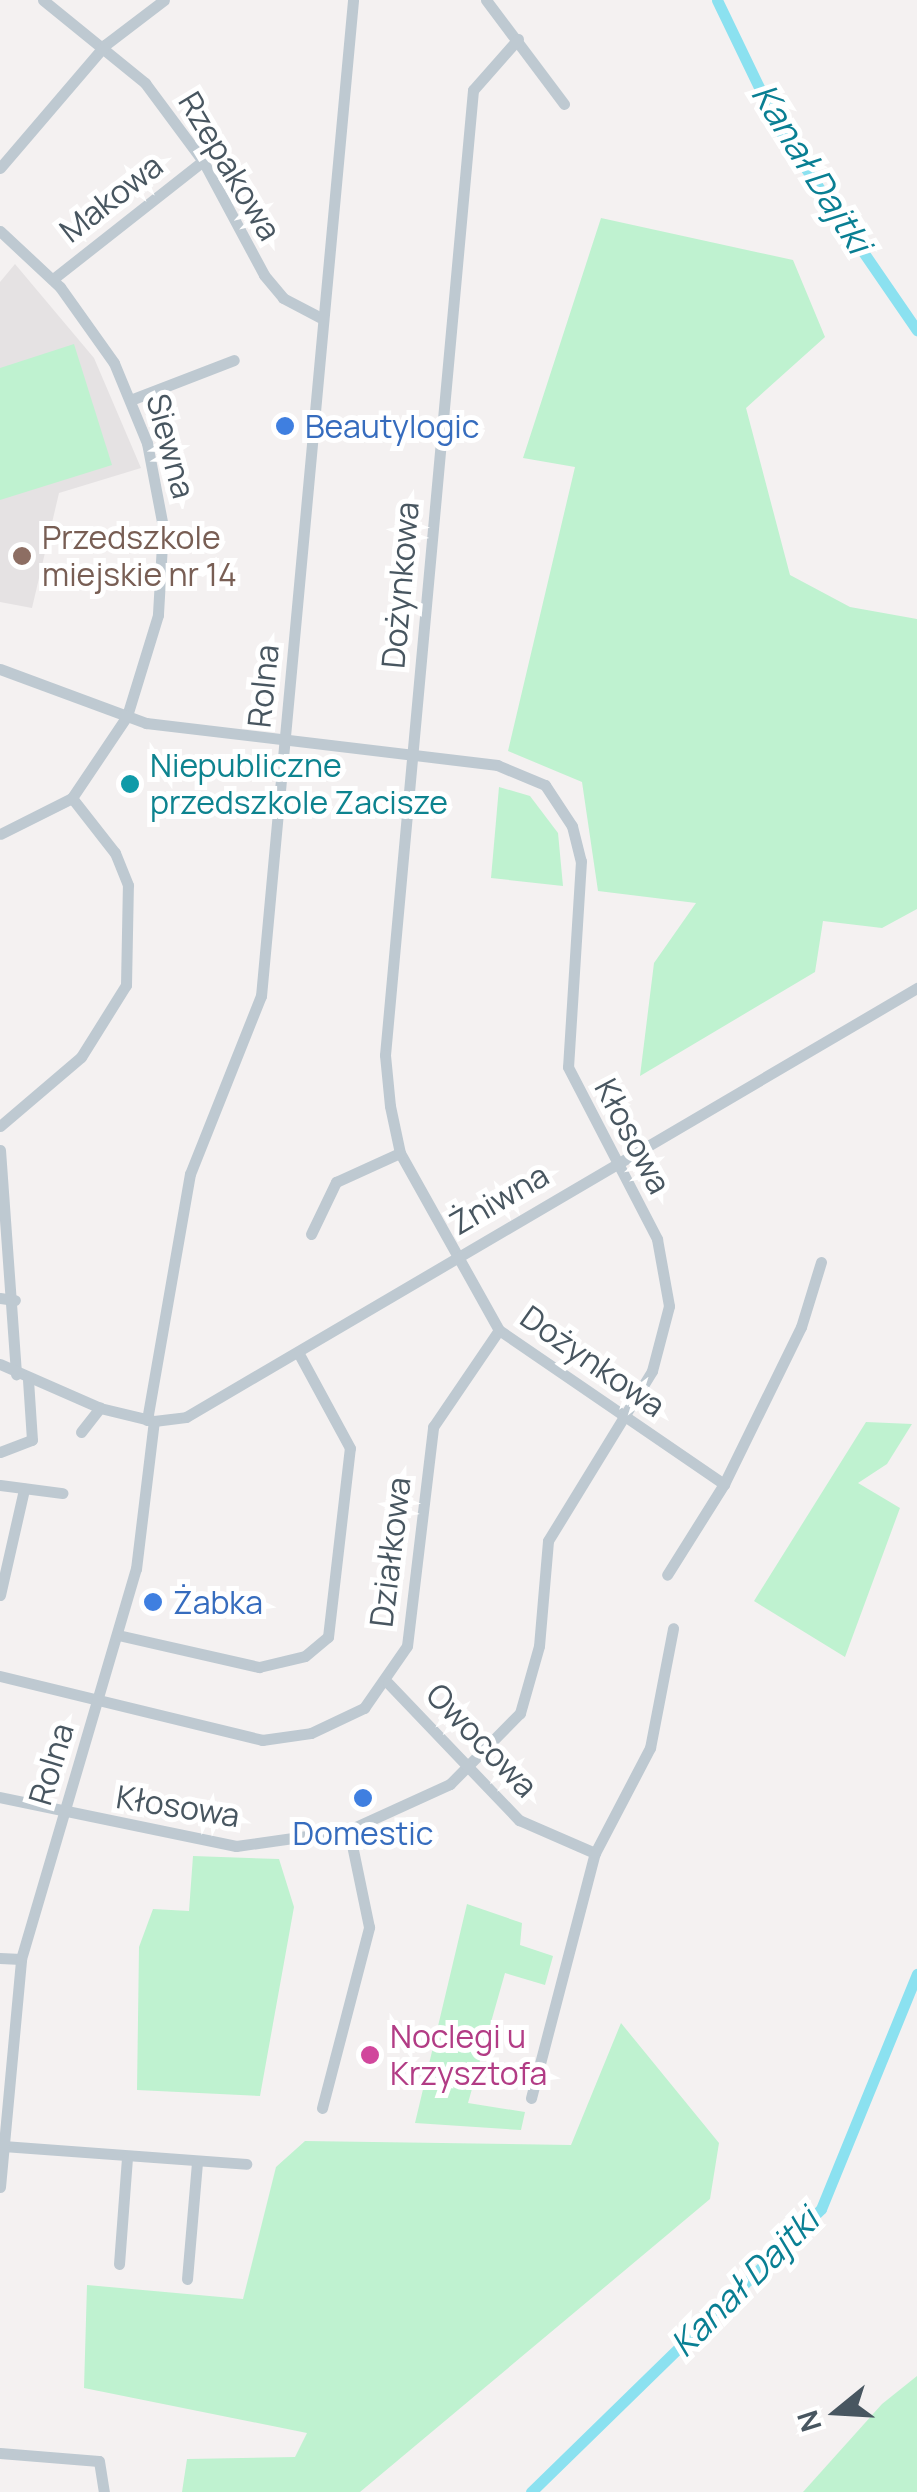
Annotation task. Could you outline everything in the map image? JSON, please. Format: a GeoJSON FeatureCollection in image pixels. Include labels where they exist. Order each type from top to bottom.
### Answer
{"type":"FeatureCollection","features":[{"type":"Feature","properties":{"kind":"street","name":"Rzepakowa"},"geometry":{"type":"LineString","coordinates":[[42,0],[105,45],[203,162],[264,276],[294,306],[323,319]]}},
{"type":"Feature","properties":{"kind":"street"},"geometry":{"type":"LineString","coordinates":[[0,168],[105,45],[164,0]]}},
{"type":"Feature","properties":{"kind":"street","name":"Rolna"},"geometry":{"type":"LineString","coordinates":[[0,2187],[21,1959],[118,1635],[143,1531],[151,1421],[190,1174],[256,1026],[353,0]]}},
{"type":"Feature","properties":{"kind":"street"},"geometry":{"type":"LineString","coordinates":[[486,0],[564,104]]}},
{"type":"Feature","properties":{"kind":"street","name":"Dożynkowa"},"geometry":{"type":"LineString","coordinates":[[518,40],[474,90],[386,1055],[400,1153],[454,1257],[499,1330],[724,1484]]}},
{"type":"Feature","properties":{"kind":"street","name":"Makowa"},"geometry":{"type":"LineString","coordinates":[[53,278],[203,162]]}},
{"type":"Feature","properties":{"kind":"street","name":"Siewna"},"geometry":{"type":"LineString","coordinates":[[0,231],[53,278],[133,399],[156,483],[162,576],[151,648],[127,716],[72,798],[0,834]]}},
{"type":"Feature","properties":{"kind":"street"},"geometry":{"type":"LineString","coordinates":[[133,399],[234,360]]}},
{"type":"Feature","properties":{"kind":"street","name":"Kłosowa"},"geometry":{"type":"LineString","coordinates":[[0,669],[127,716],[413,754],[518,773],[552,791],[572,826],[582,878],[568,1067],[615,1165],[658,1239],[669,1306],[652,1370],[548,1541],[539,1646],[520,1713],[472,1768],[349,1830],[236,1846],[64,1814],[0,1797]]}},
{"type":"Feature","properties":{"kind":"street"},"geometry":{"type":"LineString","coordinates":[[0,1126],[82,1057],[126,985],[128,885],[72,798]]}},
{"type":"Feature","properties":{"kind":"street","name":"Żniwna"},"geometry":{"type":"LineString","coordinates":[[151,1421],[222,1400],[454,1257],[917,988]]}},
{"type":"Feature","properties":{"kind":"street"},"geometry":{"type":"LineString","coordinates":[[0,1150],[22,1377],[32,1440],[0,1452]]}},
{"type":"Feature","properties":{"kind":"street"},"geometry":{"type":"LineString","coordinates":[[312,1234],[336,1182],[400,1153]]}},
{"type":"Feature","properties":{"kind":"street"},"geometry":{"type":"LineString","coordinates":[[667,1575],[724,1484],[801,1328],[822,1262]]}},
{"type":"Feature","properties":{"kind":"street"},"geometry":{"type":"LineString","coordinates":[[0,1298],[15,1300]]}},
{"type":"Feature","properties":{"kind":"street","name":"Działkowa"},"geometry":{"type":"LineString","coordinates":[[0,1676],[244,1738],[288,1739],[338,1724],[388,1683],[407,1646],[434,1426],[499,1330]]}},
{"type":"Feature","properties":{"kind":"street"},"geometry":{"type":"LineString","coordinates":[[118,1635],[260,1667],[305,1656],[328,1637],[350,1448],[298,1354]]}},
{"type":"Feature","properties":{"kind":"street"},"geometry":{"type":"LineString","coordinates":[[0,1364],[22,1377],[100,1408],[151,1421]]}},
{"type":"Feature","properties":{"kind":"street"},"geometry":{"type":"LineString","coordinates":[[81,1432],[100,1408]]}},
{"type":"Feature","properties":{"kind":"street"},"geometry":{"type":"LineString","coordinates":[[0,1486],[62,1493]]}},
{"type":"Feature","properties":{"kind":"street"},"geometry":{"type":"LineString","coordinates":[[0,1595],[24,1488]]}},
{"type":"Feature","properties":{"kind":"street"},"geometry":{"type":"LineString","coordinates":[[530,2098],[595,1853],[650,1748],[673,1628]]}},
{"type":"Feature","properties":{"kind":"street","name":"Owocowa"},"geometry":{"type":"LineString","coordinates":[[388,1683],[518,1820],[595,1853]]}},
{"type":"Feature","properties":{"kind":"street"},"geometry":{"type":"LineString","coordinates":[[322,2108],[369,1927],[349,1830]]}},
{"type":"Feature","properties":{"kind":"street"},"geometry":{"type":"LineString","coordinates":[[0,1958],[21,1959]]}},
{"type":"Feature","properties":{"kind":"street"},"geometry":{"type":"LineString","coordinates":[[3,2146],[246,2164]]}},
{"type":"Feature","properties":{"kind":"street"},"geometry":{"type":"LineString","coordinates":[[119,2264],[127,2157]]}},
{"type":"Feature","properties":{"kind":"street"},"geometry":{"type":"LineString","coordinates":[[187,2279],[197,2162]]}},
{"type":"Feature","properties":{"kind":"street"},"geometry":{"type":"LineString","coordinates":[[0,2453],[99,2460],[104,2492]]}},
{"type":"Feature","properties":{"kind":"shaded area"},"geometry":{"type":"Polygon","coordinates":[[[15,264],[94,358],[141,468],[59,493],[32,608],[0,602],[0,282],[15,264]]]}},
{"type":"Feature","properties":{"kind":"green space"},"geometry":{"type":"Polygon","coordinates":[[[601,218],[793,260],[825,337],[746,408],[790,575],[850,607],[917,619],[917,909],[882,928],[823,921],[815,972],[640,1076],[654,963],[696,903],[598,891],[582,782],[508,751],[575,467],[523,458],[601,218]]]}},
{"type":"Feature","properties":{"kind":"green space"},"geometry":{"type":"Polygon","coordinates":[[[74,344],[112,465],[0,500],[0,368],[74,344]]]}},
{"type":"Feature","properties":{"kind":"green space"},"geometry":{"type":"Polygon","coordinates":[[[499,787],[530,796],[558,833],[563,886],[491,878],[499,787]]]}},
{"type":"Feature","properties":{"kind":"green space"},"geometry":{"type":"Polygon","coordinates":[[[866,1422],[912,1424],[887,1464],[858,1483],[900,1508],[845,1657],[754,1601],[866,1422]]]}},
{"type":"Feature","properties":{"kind":"green space"},"geometry":{"type":"Polygon","coordinates":[[[193,1856],[279,1859],[294,1907],[260,2096],[137,2090],[139,1947],[153,1909],[189,1911],[193,1856]]]}},
{"type":"Feature","properties":{"kind":"green space"},"geometry":{"type":"Polygon","coordinates":[[[467,1904],[522,1923],[520,1945],[553,1956],[545,1985],[505,1973],[468,2103],[525,2112],[521,2130],[415,2123],[467,1904]]]}},
{"type":"Feature","properties":{"kind":"green space"},"geometry":{"type":"Polygon","coordinates":[[[621,2023],[719,2143],[710,2199],[360,2492],[182,2492],[187,2459],[295,2457],[307,2433],[84,2388],[87,2285],[243,2299],[276,2167],[305,2141],[571,2145],[621,2023]]]}},
{"type":"Feature","properties":{"kind":"green space"},"geometry":{"type":"Polygon","coordinates":[[[917,2376],[917,2492],[803,2492],[882,2404],[917,2376]]]}},
{"type":"Feature","properties":{"kind":"waterway","name":"Kanał Dajtki"},"geometry":{"type":"LineString","coordinates":[[717,0],[780,131],[917,330]]}},
{"type":"Feature","properties":{"kind":"waterway","name":"Kanał Dajtki"},"geometry":{"type":"LineString","coordinates":[[531,2492],[821,2209],[917,1974]]}},
{"type":"Feature","properties":{"kind":"place","name":"Beautylogic"},"geometry":{"type":"Point","coordinates":[285,426]}},
{"type":"Feature","properties":{"kind":"place","name":"Przedszkole miejskie nr 14"},"geometry":{"type":"Point","coordinates":[22,556]}},
{"type":"Feature","properties":{"kind":"place","name":"Niepubliczne przedszkole Zacisze"},"geometry":{"type":"Point","coordinates":[130,784]}},
{"type":"Feature","properties":{"kind":"place","name":"Żabka"},"geometry":{"type":"Point","coordinates":[153,1602]}},
{"type":"Feature","properties":{"kind":"place","name":"Domestic"},"geometry":{"type":"Point","coordinates":[363,1798]}},
{"type":"Feature","properties":{"kind":"place","name":"Noclegi u Krzysztofa"},"geometry":{"type":"Point","coordinates":[370,2055]}}]}
